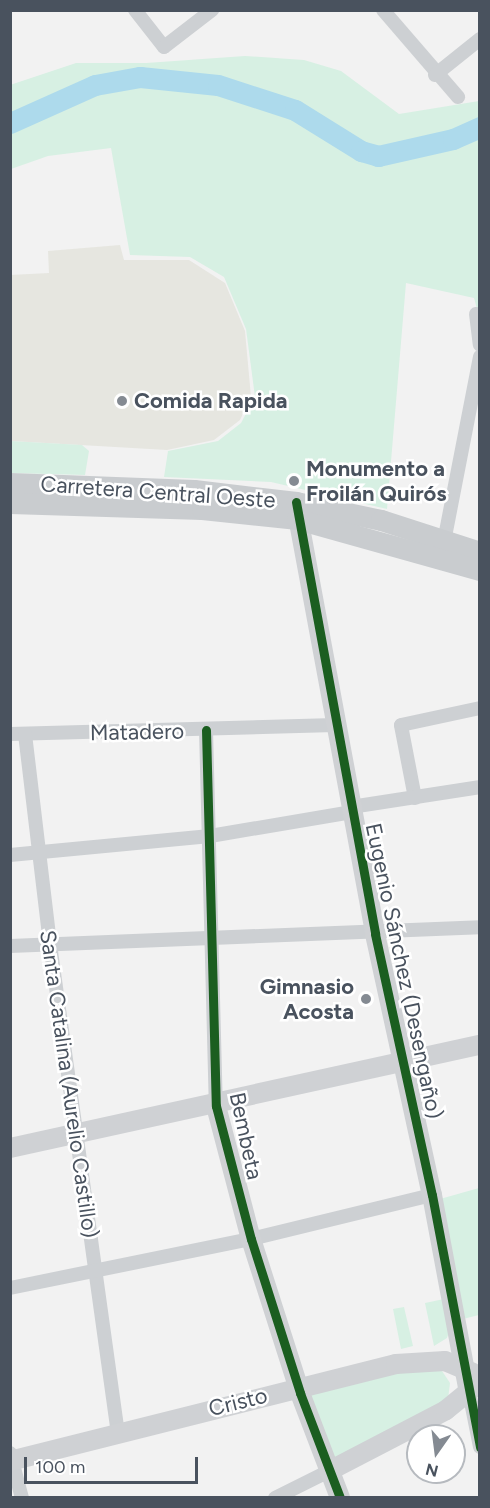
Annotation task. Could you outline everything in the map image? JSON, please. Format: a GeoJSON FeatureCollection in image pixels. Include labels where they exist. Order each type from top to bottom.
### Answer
{"type":"FeatureCollection","features":[{"type":"Feature","properties":{"kind":"main road","name":"Carretera Central Oeste"},"geometry":{"type":"LineString","coordinates":[[10,483],[202,509],[296,511],[443,549],[480,552]]}},
{"type":"Feature","properties":{"kind":"main road","name":"Carretera Central Oeste"},"geometry":{"type":"LineString","coordinates":[[10,503],[94,495]]}},
{"type":"Feature","properties":{"kind":"main road","name":"Carretera Central Oeste"},"geometry":{"type":"LineString","coordinates":[[443,549],[480,570]]}},
{"type":"Feature","properties":{"kind":"street"},"geometry":{"type":"LineString","coordinates":[[135,10],[164,47],[212,10]]}},
{"type":"Feature","properties":{"kind":"street"},"geometry":{"type":"LineString","coordinates":[[383,10],[435,75],[458,97]]}},
{"type":"Feature","properties":{"kind":"street"},"geometry":{"type":"LineString","coordinates":[[435,75],[480,39]]}},
{"type":"Feature","properties":{"kind":"street"},"geometry":{"type":"LineString","coordinates":[[476,314],[480,345]]}},
{"type":"Feature","properties":{"kind":"street"},"geometry":{"type":"LineString","coordinates":[[443,549],[480,357]]}},
{"type":"Feature","properties":{"kind":"street","name":"Eugenio Sánchez (Desengaño)"},"geometry":{"type":"LineString","coordinates":[[296,511],[375,934],[401,1065],[432,1195],[469,1375],[480,1447]]}},
{"type":"Feature","properties":{"kind":"street"},"geometry":{"type":"LineString","coordinates":[[415,798],[400,725],[480,708]]}},
{"type":"Feature","properties":{"kind":"street","name":"Matadero"},"geometry":{"type":"LineString","coordinates":[[18,734],[336,725]]}},
{"type":"Feature","properties":{"kind":"street","name":"Bembeta"},"geometry":{"type":"LineString","coordinates":[[206,730],[214,939],[216,1106],[251,1239],[298,1386],[340,1497]]}},
{"type":"Feature","properties":{"kind":"street","name":"Santa Catalina (Aurelio Castillo)"},"geometry":{"type":"LineString","coordinates":[[18,734],[40,854],[50,944],[118,1432]]}},
{"type":"Feature","properties":{"kind":"street"},"geometry":{"type":"LineString","coordinates":[[10,855],[40,854],[210,836],[480,787]]}},
{"type":"Feature","properties":{"kind":"street"},"geometry":{"type":"LineString","coordinates":[[10,945],[375,934],[480,927]]}},
{"type":"Feature","properties":{"kind":"street"},"geometry":{"type":"LineString","coordinates":[[10,1148],[77,1132],[216,1106],[480,1045]]}},
{"type":"Feature","properties":{"kind":"street"},"geometry":{"type":"LineString","coordinates":[[10,1288],[251,1239],[432,1195]]}},
{"type":"Feature","properties":{"kind":"street"},"geometry":{"type":"LineString","coordinates":[[275,1497],[446,1410],[454,1400],[453,1377],[445,1367],[422,1360]]}},
{"type":"Feature","properties":{"kind":"street","name":"Cristo"},"geometry":{"type":"LineString","coordinates":[[11,1458],[298,1386],[422,1360],[469,1375]]}},
{"type":"Feature","properties":{"kind":"street"},"geometry":{"type":"LineString","coordinates":[[446,1410],[469,1375]]}},
{"type":"Feature","properties":{"kind":"street"},"geometry":{"type":"LineString","coordinates":[[11,1458],[22,1497]]}},
{"type":"Feature","properties":{"kind":"shaded area"},"geometry":{"type":"Polygon","coordinates":[[[120,245],[124,260],[189,260],[225,283],[245,331],[251,397],[240,420],[214,440],[167,450],[11,441],[10,275],[49,273],[48,251],[120,245]]]}},
{"type":"Feature","properties":{"kind":"green space"},"geometry":{"type":"Polygon","coordinates":[[[245,56],[304,60],[341,71],[399,114],[479,101],[479,316],[474,298],[406,283],[387,509],[271,482],[164,477],[168,451],[218,441],[241,423],[255,397],[246,329],[224,277],[190,257],[130,255],[111,148],[48,156],[11,169],[10,85],[76,63],[146,63],[245,56]]]}},
{"type":"Feature","properties":{"kind":"green space"},"geometry":{"type":"Polygon","coordinates":[[[10,441],[82,445],[89,451],[85,475],[11,473],[10,441]]]}},
{"type":"Feature","properties":{"kind":"green space"},"geometry":{"type":"Polygon","coordinates":[[[479,1188],[479,1315],[463,1319],[440,1199],[479,1188]]]}},
{"type":"Feature","properties":{"kind":"green space"},"geometry":{"type":"Polygon","coordinates":[[[444,1299],[449,1332],[447,1338],[434,1346],[425,1303],[444,1299]]]}},
{"type":"Feature","properties":{"kind":"green space"},"geometry":{"type":"Polygon","coordinates":[[[404,1307],[413,1346],[401,1349],[393,1309],[404,1307]]]}},
{"type":"Feature","properties":{"kind":"green space"},"geometry":{"type":"Polygon","coordinates":[[[430,1364],[442,1371],[450,1383],[448,1399],[338,1460],[331,1456],[308,1397],[311,1392],[430,1364]]]}},
{"type":"Feature","properties":{"kind":"waterway"},"geometry":{"type":"LineString","coordinates":[[10,123],[95,85],[140,77],[218,85],[295,110],[361,151],[378,156],[453,139],[480,127]]}},
{"type":"Feature","properties":{"kind":"cycle path"},"geometry":{"type":"LineString","coordinates":[[296,502],[375,934],[432,1195],[480,1447]]}},
{"type":"Feature","properties":{"kind":"cycle path"},"geometry":{"type":"LineString","coordinates":[[206,730],[216,1106],[251,1239],[300,1393],[340,1498]]}},
{"type":"Feature","properties":{"kind":"place","name":"Comida Rapida"},"geometry":{"type":"Point","coordinates":[122,401]}},
{"type":"Feature","properties":{"kind":"place","name":"Monumento a Froilán Quirós"},"geometry":{"type":"Point","coordinates":[294,481]}},
{"type":"Feature","properties":{"kind":"place","name":"Gimnasio Acosta"},"geometry":{"type":"Point","coordinates":[366,999]}}]}
